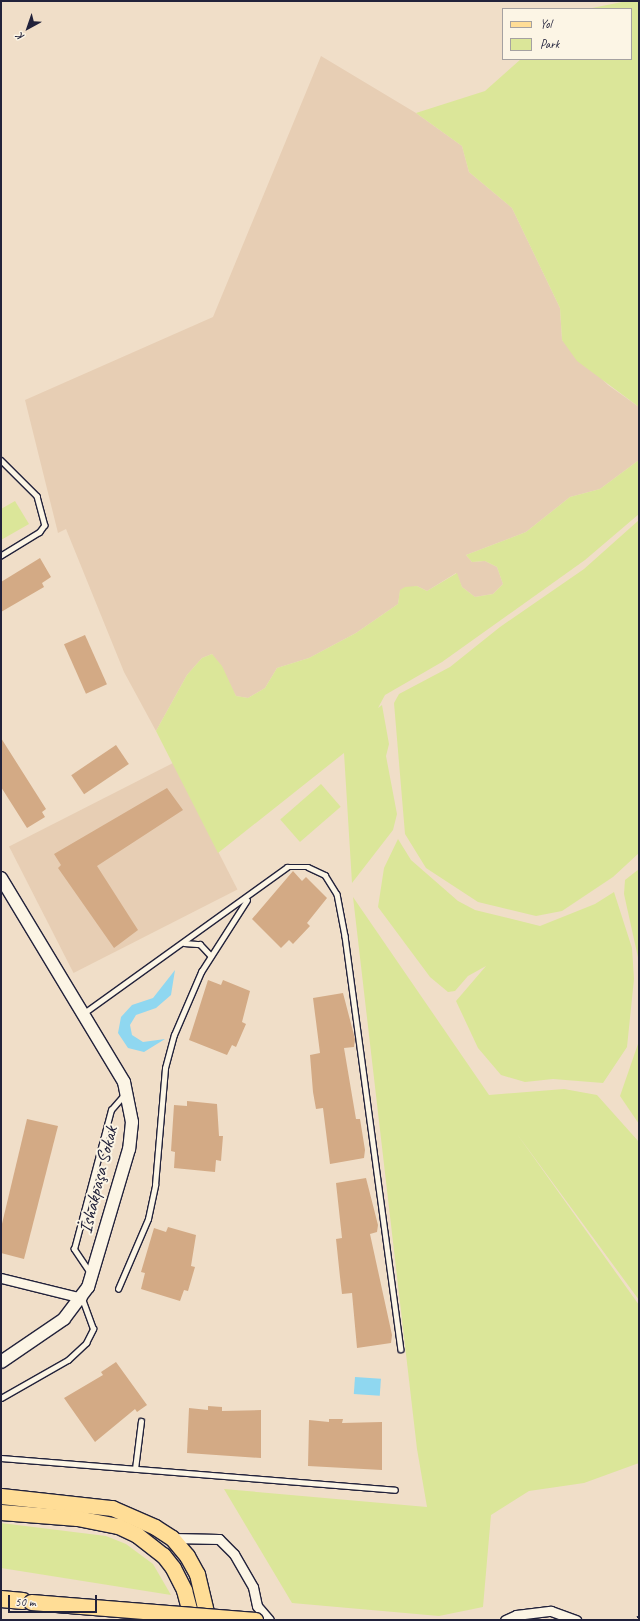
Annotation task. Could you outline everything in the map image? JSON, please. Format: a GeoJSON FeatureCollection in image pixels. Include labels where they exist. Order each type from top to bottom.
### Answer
{"type":"FeatureCollection","features":[{"type":"Feature","properties":{"kind":"highway"},"geometry":{"type":"LineString","coordinates":[[1,1599],[27,1601]]}},
{"type":"Feature","properties":{"kind":"main road"},"geometry":{"type":"LineString","coordinates":[[1,1496],[112,1508],[140,1518],[172,1538],[197,1574],[208,1620]]}},
{"type":"Feature","properties":{"kind":"main road"},"geometry":{"type":"LineString","coordinates":[[1,1512],[77,1518],[118,1526],[137,1535],[163,1555],[173,1568],[184,1590],[192,1620]]}},
{"type":"Feature","properties":{"kind":"main road"},"geometry":{"type":"LineString","coordinates":[[1,1591],[27,1601],[255,1620]]}},
{"type":"Feature","properties":{"kind":"street","name":"İshakpaşa Sokak"},"geometry":{"type":"LineString","coordinates":[[1,878],[83,1014],[127,1091],[132,1122],[129,1149],[92,1275],[82,1298],[64,1319],[1,1362]]}},
{"type":"Feature","properties":{"kind":"street"},"geometry":{"type":"LineString","coordinates":[[1,1278],[82,1298]]}},
{"type":"Feature","properties":{"kind":"street"},"geometry":{"type":"LineString","coordinates":[[172,1538],[219,1539],[234,1554],[252,1587],[257,1606],[269,1620]]}},
{"type":"Feature","properties":{"kind":"street"},"geometry":{"type":"LineString","coordinates":[[505,1620],[516,1615],[551,1612],[576,1620]]}},
{"type":"Feature","properties":{"kind":"lane"},"geometry":{"type":"LineString","coordinates":[[1,460],[37,496],[45,525],[40,532],[1,556]]}},
{"type":"Feature","properties":{"kind":"lane"},"geometry":{"type":"LineString","coordinates":[[83,1014],[249,897],[274,875],[287,867],[297,866],[325,875],[337,894],[401,1349]]}},
{"type":"Feature","properties":{"kind":"lane"},"geometry":{"type":"LineString","coordinates":[[118,1289],[148,1219],[155,1185],[165,1068],[174,1035],[185,1004],[212,956],[249,897]]}},
{"type":"Feature","properties":{"kind":"lane"},"geometry":{"type":"LineString","coordinates":[[184,943],[200,944],[212,956]]}},
{"type":"Feature","properties":{"kind":"lane"},"geometry":{"type":"LineString","coordinates":[[92,1275],[74,1249],[110,1110],[127,1091]]}},
{"type":"Feature","properties":{"kind":"lane"},"geometry":{"type":"LineString","coordinates":[[1,1398],[68,1360],[86,1343],[93,1329],[82,1298]]}},
{"type":"Feature","properties":{"kind":"lane"},"geometry":{"type":"LineString","coordinates":[[135,1469],[141,1421]]}},
{"type":"Feature","properties":{"kind":"lane"},"geometry":{"type":"LineString","coordinates":[[1,1458],[394,1490]]}},
{"type":"Feature","properties":{"kind":"path"},"geometry":{"type":"LineString","coordinates":[[634,1620],[639,1616]]}},
{"type":"Feature","properties":{"kind":"shaded area"},"geometry":{"type":"Polygon","coordinates":[[[321,56],[416,113],[462,146],[469,172],[512,208],[560,308],[562,340],[608,385],[639,407],[639,460],[600,489],[570,497],[526,532],[466,555],[472,562],[485,561],[497,567],[503,584],[493,594],[475,597],[462,587],[456,573],[427,591],[417,586],[400,591],[398,604],[356,633],[309,658],[277,668],[265,688],[248,698],[236,696],[212,654],[202,658],[187,675],[156,731],[124,672],[66,529],[58,533],[25,400],[213,317],[321,56]]]}},
{"type":"Feature","properties":{"kind":"shaded area"},"geometry":{"type":"Polygon","coordinates":[[[173,763],[237,890],[74,973],[9,847],[173,763]]]}},
{"type":"Feature","properties":{"kind":"green space"},"geometry":{"type":"Polygon","coordinates":[[[627,1],[639,1],[639,407],[577,361],[562,340],[560,308],[512,208],[469,172],[462,146],[416,113],[485,91],[520,60],[632,60],[632,8],[592,8],[627,1]]]}},
{"type":"Feature","properties":{"kind":"green space"},"geometry":{"type":"Polygon","coordinates":[[[639,460],[639,514],[585,560],[442,662],[385,695],[378,708],[382,705],[389,744],[386,756],[397,814],[393,830],[352,883],[344,753],[218,853],[156,731],[187,675],[202,658],[212,654],[222,666],[236,696],[248,698],[265,688],[277,668],[309,658],[356,633],[398,604],[400,590],[405,587],[417,586],[427,591],[457,573],[462,587],[475,597],[493,594],[503,584],[497,567],[485,561],[472,562],[466,555],[526,532],[570,497],[600,489],[639,460]]]}},
{"type":"Feature","properties":{"kind":"green space"},"geometry":{"type":"Polygon","coordinates":[[[15,501],[29,524],[1,540],[1,509],[15,501]]]}},
{"type":"Feature","properties":{"kind":"green space"},"geometry":{"type":"Polygon","coordinates":[[[639,520],[639,853],[613,877],[562,911],[536,916],[478,902],[426,868],[405,834],[394,703],[399,694],[450,667],[500,627],[584,569],[639,520]]]}},
{"type":"Feature","properties":{"kind":"green space"},"geometry":{"type":"Polygon","coordinates":[[[321,784],[341,807],[300,842],[280,819],[321,784]]]}},
{"type":"Feature","properties":{"kind":"green space"},"geometry":{"type":"Polygon","coordinates":[[[398,839],[411,860],[458,901],[475,910],[540,926],[595,904],[614,892],[632,948],[634,979],[627,1047],[603,1083],[553,1079],[525,1082],[501,1075],[478,1048],[456,1001],[486,966],[468,976],[455,991],[448,992],[430,977],[378,907],[384,868],[398,839]]]}},
{"type":"Feature","properties":{"kind":"green space"},"geometry":{"type":"Polygon","coordinates":[[[639,869],[639,962],[624,894],[625,880],[639,869]]]}},
{"type":"Feature","properties":{"kind":"green space"},"geometry":{"type":"Polygon","coordinates":[[[353,897],[489,1095],[564,1089],[597,1095],[639,1142],[639,1300],[517,1134],[639,1305],[639,1463],[584,1483],[529,1491],[491,1515],[483,1607],[439,1616],[292,1603],[224,1489],[427,1507],[417,1449],[353,897]]]}},
{"type":"Feature","properties":{"kind":"green space"},"geometry":{"type":"Polygon","coordinates":[[[639,1041],[639,1124],[620,1096],[639,1041]]]}},
{"type":"Feature","properties":{"kind":"green space"},"geometry":{"type":"Polygon","coordinates":[[[1,1523],[106,1536],[126,1544],[153,1564],[171,1595],[1,1568],[1,1523]]]}},
{"type":"Feature","properties":{"kind":"water"},"geometry":{"type":"Polygon","coordinates":[[[175,970],[171,995],[156,1008],[136,1015],[130,1025],[132,1035],[143,1042],[165,1039],[144,1052],[128,1048],[118,1033],[121,1017],[132,1005],[153,998],[175,970]]]}},
{"type":"Feature","properties":{"kind":"water"},"geometry":{"type":"Polygon","coordinates":[[[355,1377],[381,1379],[380,1396],[354,1394],[355,1377]]]}},
{"type":"Feature","properties":{"kind":"building"},"geometry":{"type":"Polygon","coordinates":[[[40,558],[51,577],[42,583],[44,587],[1,612],[1,582],[40,558]]]}},
{"type":"Feature","properties":{"kind":"building"},"geometry":{"type":"Polygon","coordinates":[[[85,635],[107,684],[86,694],[64,644],[85,635]]]}},
{"type":"Feature","properties":{"kind":"building"},"geometry":{"type":"Polygon","coordinates":[[[1,738],[46,809],[42,812],[45,817],[27,828],[1,787],[1,738]]]}},
{"type":"Feature","properties":{"kind":"building"},"geometry":{"type":"Polygon","coordinates":[[[116,745],[129,764],[84,794],[71,775],[116,745]]]}},
{"type":"Feature","properties":{"kind":"building"},"geometry":{"type":"Polygon","coordinates":[[[167,788],[183,810],[97,866],[138,930],[114,948],[58,868],[61,865],[54,854],[167,788]]]}},
{"type":"Feature","properties":{"kind":"building"},"geometry":{"type":"Polygon","coordinates":[[[293,871],[302,881],[306,877],[327,898],[307,923],[310,926],[293,944],[289,940],[281,948],[252,919],[293,871]]]}},
{"type":"Feature","properties":{"kind":"building"},"geometry":{"type":"Polygon","coordinates":[[[208,980],[221,985],[223,980],[250,991],[242,1022],[246,1024],[236,1047],[232,1045],[227,1055],[189,1040],[208,980]]]}},
{"type":"Feature","properties":{"kind":"building"},"geometry":{"type":"Polygon","coordinates":[[[343,993],[355,1039],[354,1047],[344,1048],[356,1119],[360,1119],[365,1150],[364,1158],[330,1164],[323,1108],[316,1109],[313,1092],[310,1055],[320,1053],[313,998],[343,993]]]}},
{"type":"Feature","properties":{"kind":"building"},"geometry":{"type":"Polygon","coordinates":[[[187,1101],[217,1104],[219,1136],[223,1136],[221,1161],[216,1160],[215,1172],[174,1168],[175,1152],[171,1151],[174,1105],[187,1106],[187,1101]]]}},
{"type":"Feature","properties":{"kind":"building"},"geometry":{"type":"Polygon","coordinates":[[[27,1119],[58,1126],[24,1259],[1,1253],[1,1228],[27,1119]]]}},
{"type":"Feature","properties":{"kind":"building"},"geometry":{"type":"Polygon","coordinates":[[[366,1178],[378,1225],[377,1232],[370,1234],[392,1335],[391,1343],[357,1348],[352,1293],[342,1294],[336,1239],[342,1238],[336,1183],[366,1178]]]}},
{"type":"Feature","properties":{"kind":"building"},"geometry":{"type":"Polygon","coordinates":[[[168,1227],[196,1235],[191,1266],[195,1267],[188,1291],[184,1290],[180,1301],[141,1289],[145,1273],[141,1272],[154,1228],[166,1232],[168,1227]]]}},
{"type":"Feature","properties":{"kind":"building"},"geometry":{"type":"Polygon","coordinates":[[[116,1362],[147,1405],[137,1412],[135,1409],[95,1442],[64,1398],[103,1375],[101,1372],[116,1362]]]}},
{"type":"Feature","properties":{"kind":"building"},"geometry":{"type":"Polygon","coordinates":[[[208,1406],[222,1407],[222,1411],[261,1410],[261,1458],[187,1453],[189,1408],[208,1410],[208,1406]]]}},
{"type":"Feature","properties":{"kind":"building"},"geometry":{"type":"Polygon","coordinates":[[[329,1419],[343,1419],[342,1423],[382,1422],[382,1470],[308,1466],[309,1420],[329,1422],[329,1419]]]}}]}
